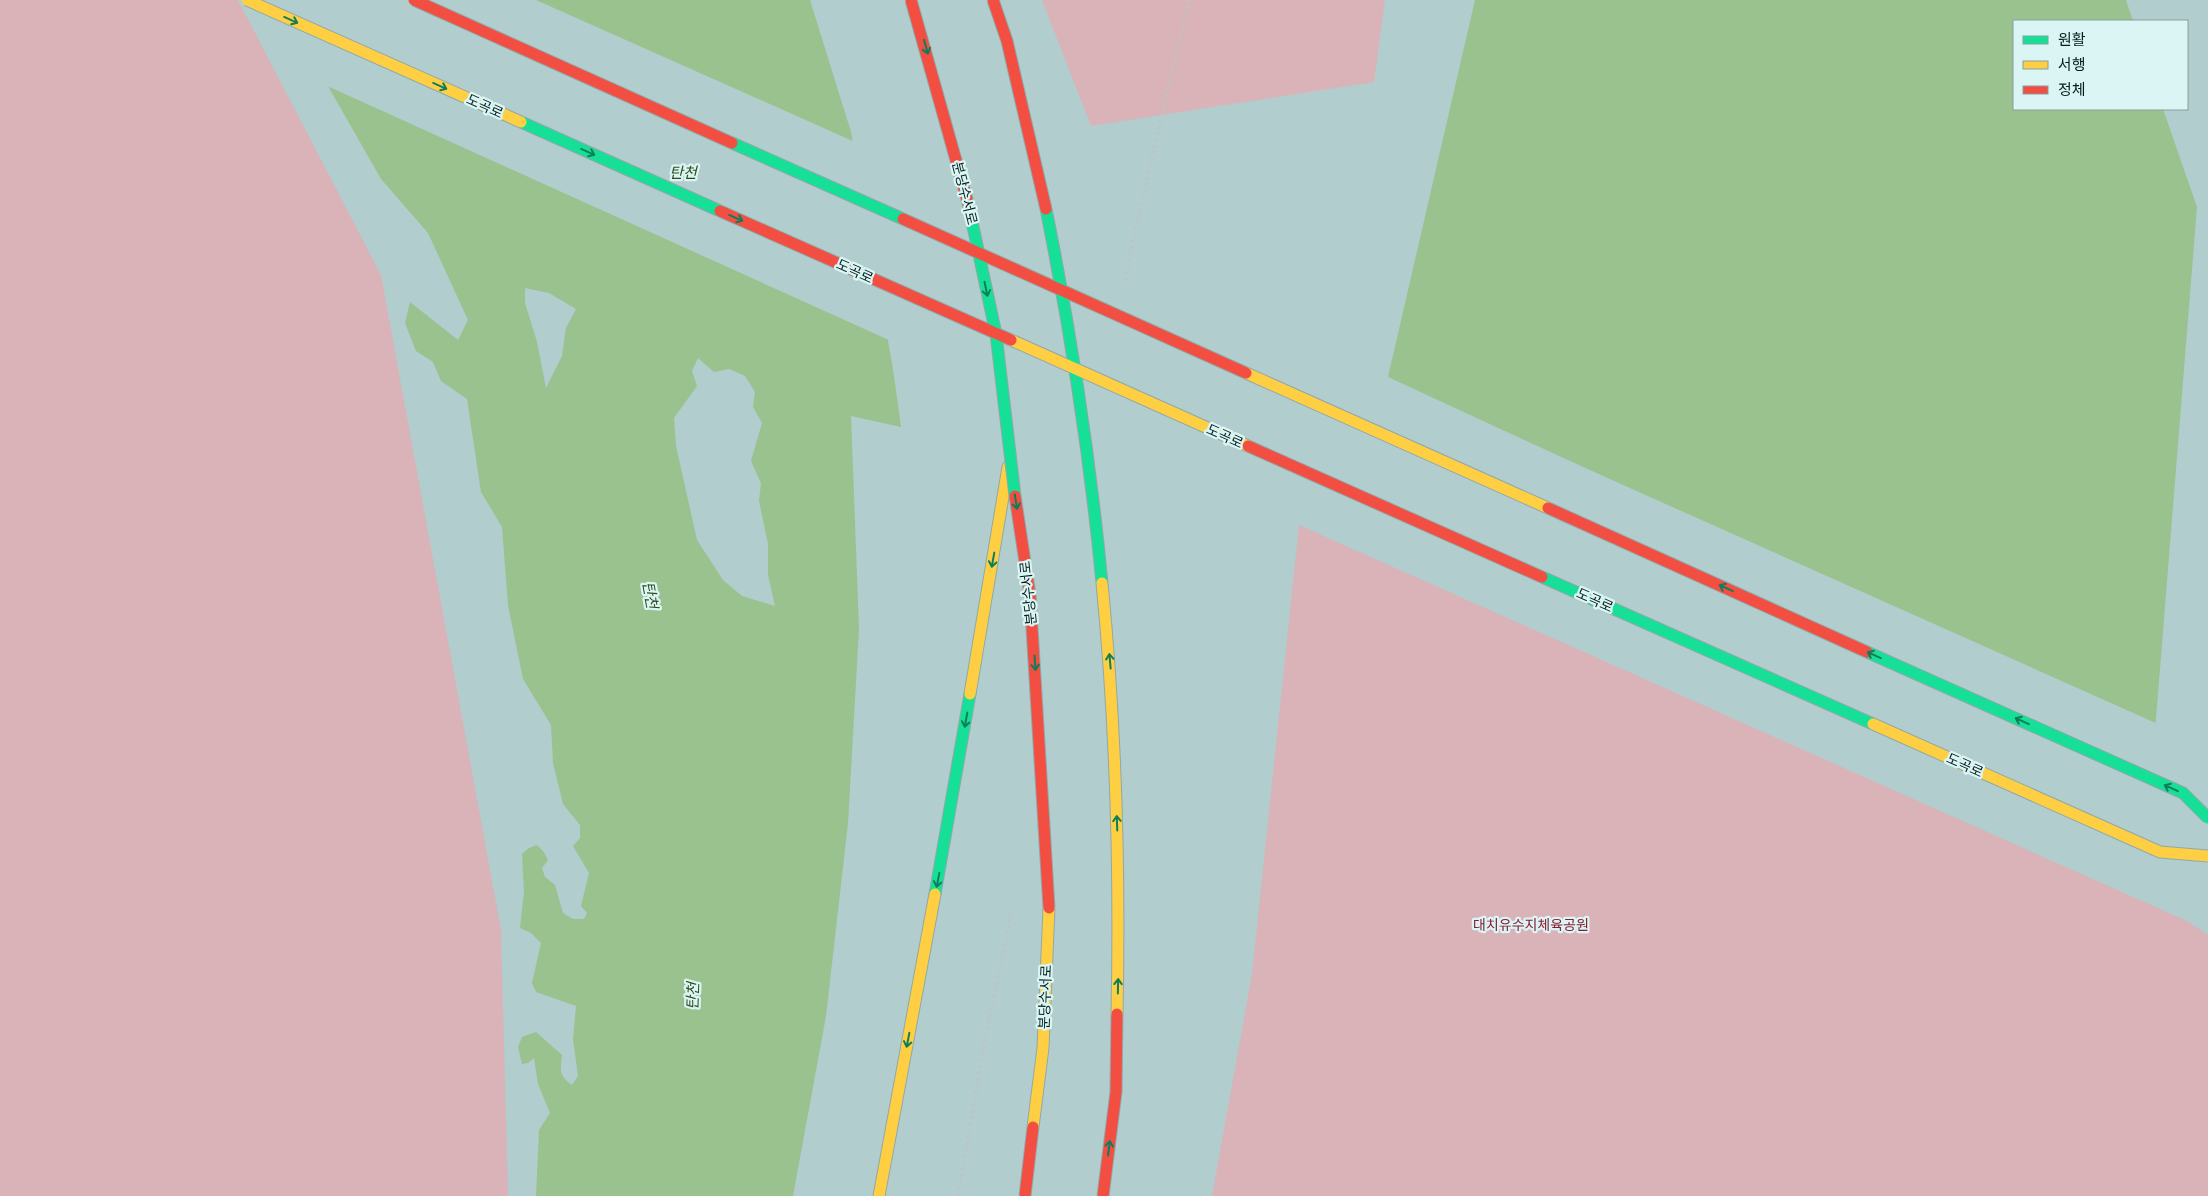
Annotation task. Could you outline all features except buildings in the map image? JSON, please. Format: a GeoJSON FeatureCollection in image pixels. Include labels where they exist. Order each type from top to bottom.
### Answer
{"type":"FeatureCollection","features":[{"type":"Feature","properties":{"kind":"main road","name":"도곡로"},"geometry":{"type":"LineString","coordinates":[[246,0],[2160,852],[2208,856]]}},
{"type":"Feature","properties":{"kind":"main road"},"geometry":{"type":"LineString","coordinates":[[414,0],[2183,793],[2208,818]]}},
{"type":"Feature","properties":{"kind":"main road","name":"분당수서로"},"geometry":{"type":"LineString","coordinates":[[911,0],[934,74],[972,222],[996,334],[1009,460],[1030,595],[1049,903],[1043,1048],[1025,1196]]}},
{"type":"Feature","properties":{"kind":"main road"},"geometry":{"type":"LineString","coordinates":[[993,0],[1007,42],[1042,190],[1070,330],[1093,487],[1111,672],[1118,855],[1118,990],[1116,1092],[1103,1196]]}},
{"type":"Feature","properties":{"kind":"main road"},"geometry":{"type":"LineString","coordinates":[[879,1196],[944,847],[1009,460]]}},
{"type":"Feature","properties":{"kind":"green space"},"geometry":{"type":"Polygon","coordinates":[[[0,0],[238,0],[381,275],[501,930],[508,1196],[0,1196],[0,0]]]}},
{"type":"Feature","properties":{"kind":"green space"},"geometry":{"type":"Polygon","coordinates":[[[1042,0],[1385,0],[1374,82],[1091,126],[1042,0]]]}},
{"type":"Feature","properties":{"kind":"green space","name":"대치유수지체육공원"},"geometry":{"type":"Polygon","coordinates":[[[1299,525],[2187,921],[2208,935],[2208,1196],[1212,1196],[1252,974],[1299,525]]]}},
{"type":"Feature","properties":{"kind":"water","name":"탄천"},"geometry":{"type":"Polygon","coordinates":[[[279,0],[810,0],[851,132],[893,369],[901,427],[851,416],[859,629],[848,823],[826,1016],[793,1196],[536,1196],[539,1130],[550,1113],[538,1084],[534,1058],[528,1063],[522,1064],[518,1047],[522,1037],[536,1032],[562,1055],[561,1072],[572,1085],[578,1076],[573,1039],[576,1006],[536,992],[532,983],[541,943],[531,933],[520,928],[524,892],[522,854],[529,848],[537,845],[543,851],[548,860],[542,868],[545,877],[555,885],[563,913],[573,919],[584,919],[587,913],[581,906],[589,873],[573,846],[580,838],[580,825],[563,804],[553,763],[551,725],[523,679],[508,605],[502,527],[481,492],[467,399],[441,381],[433,362],[416,351],[405,323],[410,302],[458,340],[468,320],[428,233],[381,179],[279,0]],[[525,288],[525,303],[537,342],[546,388],[562,356],[566,328],[576,309],[549,293],[525,288]],[[698,358],[692,371],[697,386],[674,418],[676,446],[697,540],[723,580],[742,596],[775,606],[768,575],[768,544],[759,501],[761,483],[751,461],[762,423],[753,407],[755,392],[745,376],[729,369],[714,372],[698,358]]]}},
{"type":"Feature","properties":{"kind":"water"},"geometry":{"type":"Polygon","coordinates":[[[1475,0],[2126,0],[2133,20],[2013,20],[2013,110],[2163,110],[2197,207],[2155,731],[1388,377],[1475,0]]]}},
{"type":"Feature","properties":{"kind":"pier"},"geometry":{"type":"Polygon","coordinates":[[[277,0],[536,0],[855,142],[891,341],[325,85],[277,0]]]}},
{"type":"Feature","properties":{"kind":"pier"},"geometry":{"type":"Polygon","coordinates":[[[1442,404],[2158,724],[2157,732],[2154,734],[1442,404]]]}},
{"type":"Feature","properties":{"kind":"traffic: fast"},"geometry":{"type":"LineString","coordinates":[[521,122],[720,211]]}},
{"type":"Feature","properties":{"kind":"traffic: fast"},"geometry":{"type":"LineString","coordinates":[[732,143],[903,219]]}},
{"type":"Feature","properties":{"kind":"traffic: fast"},"geometry":{"type":"LineString","coordinates":[[968,203],[996,334],[1015,496]]}},
{"type":"Feature","properties":{"kind":"traffic: fast"},"geometry":{"type":"LineString","coordinates":[[1046,209],[1079,395],[1102,583]]}},
{"type":"Feature","properties":{"kind":"traffic: fast"},"geometry":{"type":"LineString","coordinates":[[1542,577],[1873,724]]}},
{"type":"Feature","properties":{"kind":"traffic: fast"},"geometry":{"type":"LineString","coordinates":[[1867,652],[2183,793],[2208,818]]}},
{"type":"Feature","properties":{"kind":"traffic: fast"},"geometry":{"type":"LineString","coordinates":[[935,894],[970,694]]}},
{"type":"Feature","properties":{"kind":"traffic: slow"},"geometry":{"type":"LineString","coordinates":[[247,0],[521,122]]}},
{"type":"Feature","properties":{"kind":"traffic: slow"},"geometry":{"type":"LineString","coordinates":[[1011,340],[1248,446]]}},
{"type":"Feature","properties":{"kind":"traffic: slow"},"geometry":{"type":"LineString","coordinates":[[1246,373],[1548,508]]}},
{"type":"Feature","properties":{"kind":"traffic: slow"},"geometry":{"type":"LineString","coordinates":[[970,694],[1008,467]]}},
{"type":"Feature","properties":{"kind":"traffic: slow"},"geometry":{"type":"LineString","coordinates":[[1102,583],[1111,690],[1116,798],[1117,1014]]}},
{"type":"Feature","properties":{"kind":"traffic: slow"},"geometry":{"type":"LineString","coordinates":[[1873,724],[2160,852],[2208,856]]}},
{"type":"Feature","properties":{"kind":"traffic: slow"},"geometry":{"type":"LineString","coordinates":[[879,1196],[935,894]]}},
{"type":"Feature","properties":{"kind":"traffic: slow"},"geometry":{"type":"LineString","coordinates":[[1033,1127],[1043,1048],[1049,908]]}},
{"type":"Feature","properties":{"kind":"traffic: jam"},"geometry":{"type":"LineString","coordinates":[[414,0],[732,143]]}},
{"type":"Feature","properties":{"kind":"traffic: jam"},"geometry":{"type":"LineString","coordinates":[[911,0],[968,203]]}},
{"type":"Feature","properties":{"kind":"traffic: jam"},"geometry":{"type":"LineString","coordinates":[[993,0],[1007,41],[1046,209]]}},
{"type":"Feature","properties":{"kind":"traffic: jam"},"geometry":{"type":"LineString","coordinates":[[720,211],[1011,340]]}},
{"type":"Feature","properties":{"kind":"traffic: jam"},"geometry":{"type":"LineString","coordinates":[[903,219],[1246,373]]}},
{"type":"Feature","properties":{"kind":"traffic: jam"},"geometry":{"type":"LineString","coordinates":[[1248,446],[1542,577]]}},
{"type":"Feature","properties":{"kind":"traffic: jam"},"geometry":{"type":"LineString","coordinates":[[1015,496],[1030,595],[1049,908]]}},
{"type":"Feature","properties":{"kind":"traffic: jam"},"geometry":{"type":"LineString","coordinates":[[1548,508],[1867,652]]}},
{"type":"Feature","properties":{"kind":"traffic: jam"},"geometry":{"type":"LineString","coordinates":[[1103,1196],[1116,1092],[1117,1014]]}},
{"type":"Feature","properties":{"kind":"traffic: jam"},"geometry":{"type":"LineString","coordinates":[[1025,1196],[1033,1127]]}}]}
